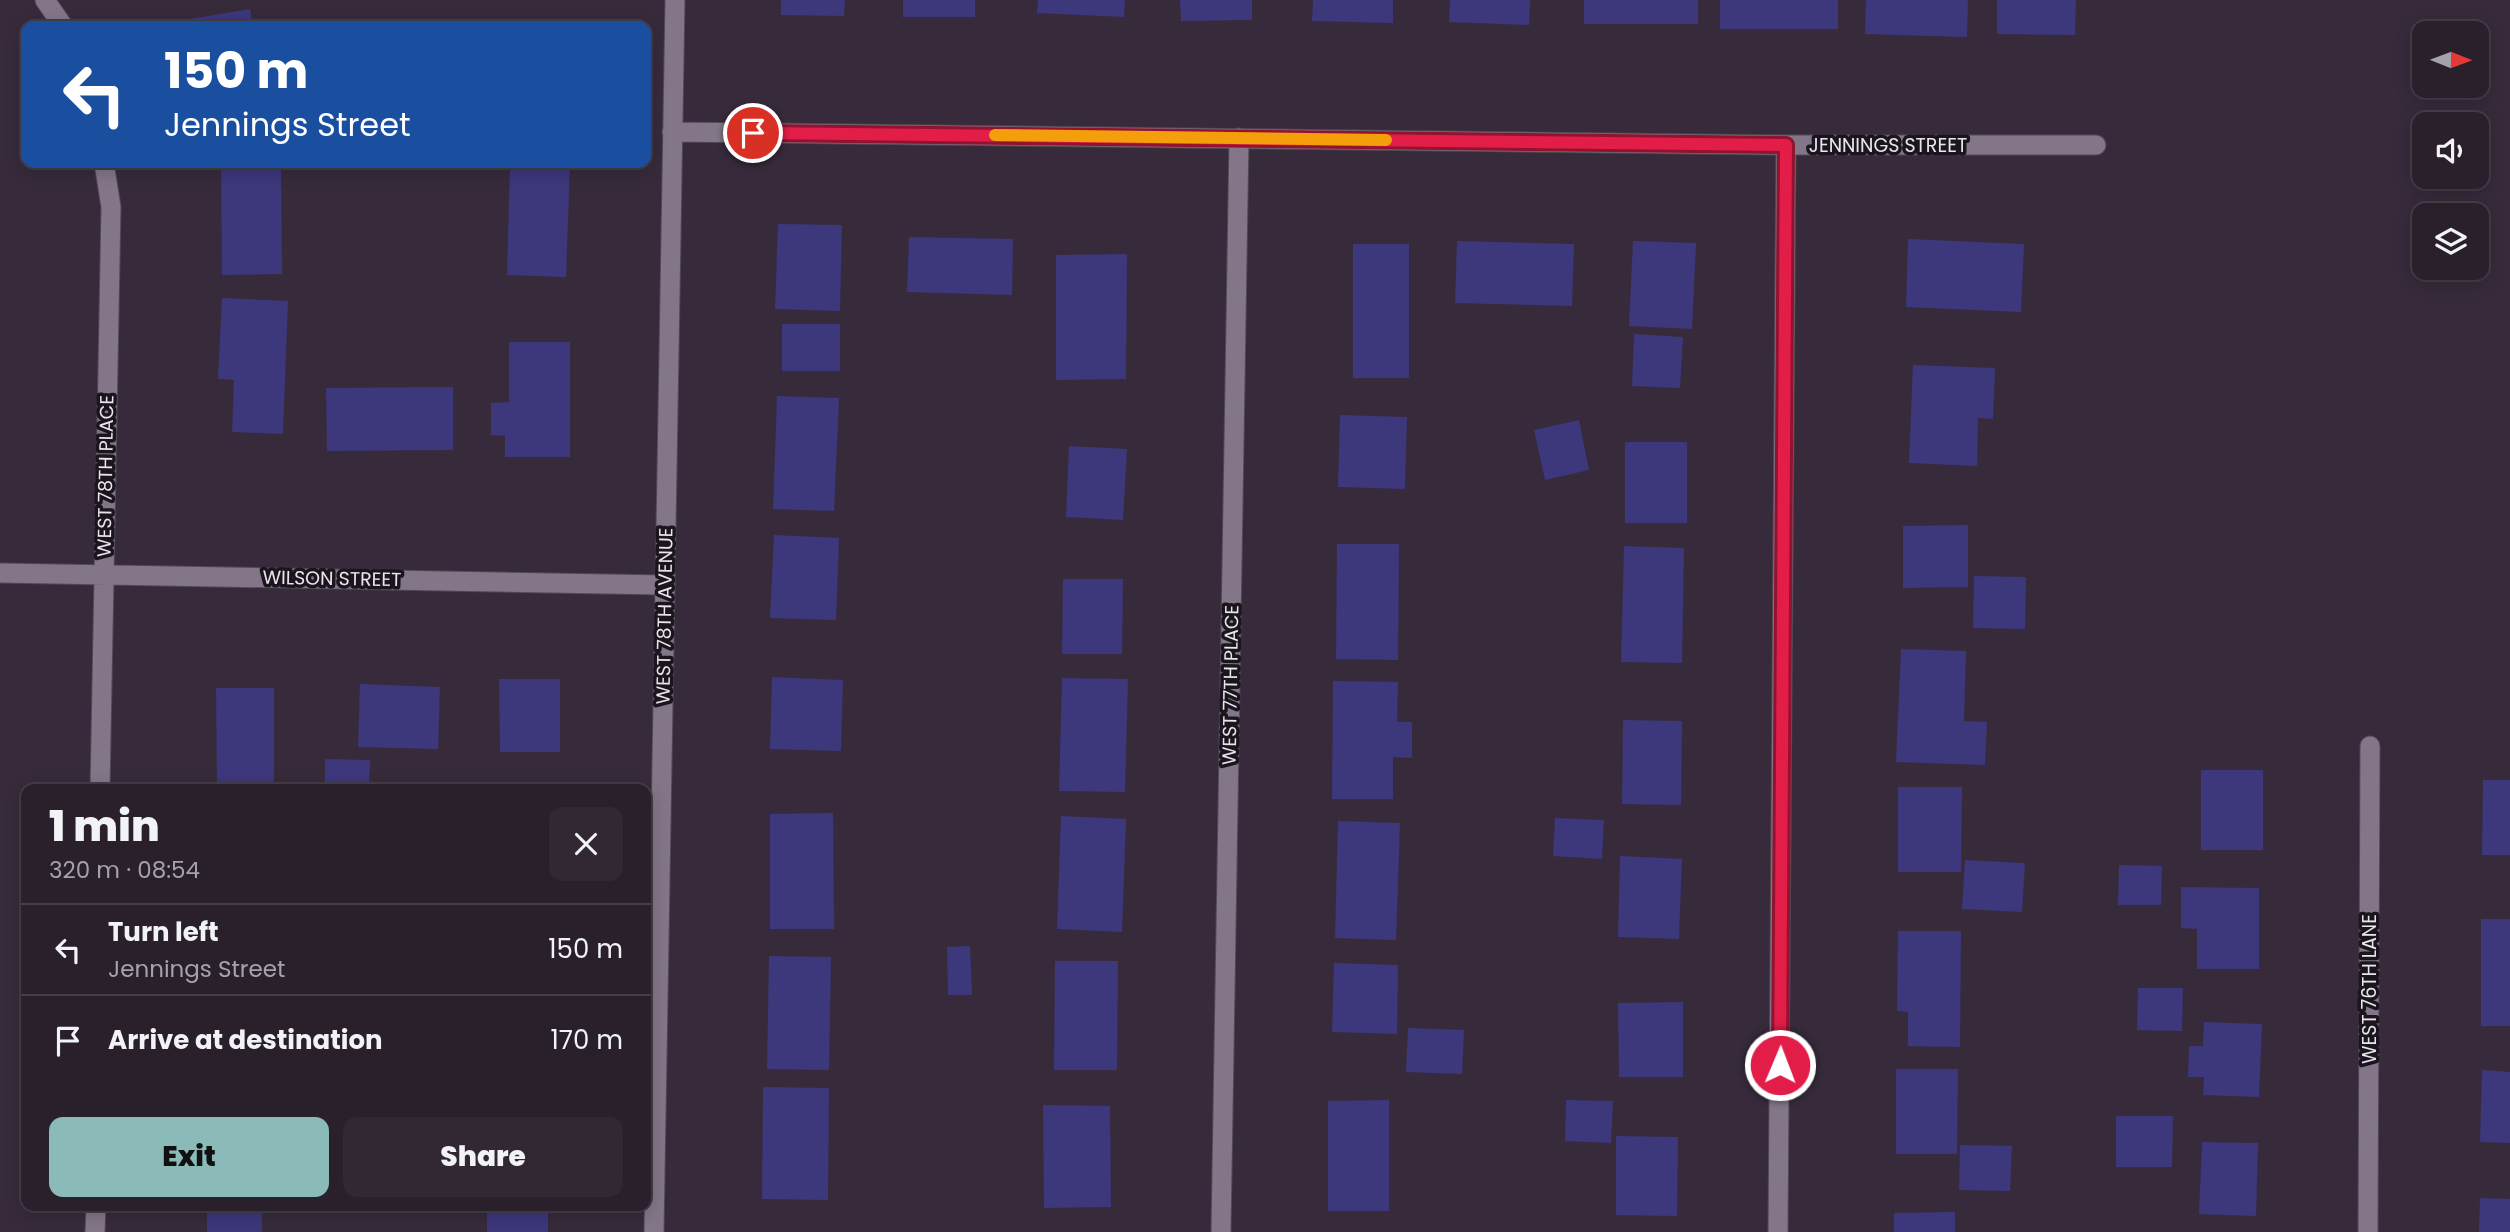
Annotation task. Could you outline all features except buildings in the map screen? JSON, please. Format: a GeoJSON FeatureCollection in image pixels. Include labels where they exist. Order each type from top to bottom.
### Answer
{"type":"FeatureCollection","features":[{"type":"Feature","properties":{"kind":"street"},"geometry":{"type":"LineString","coordinates":[[45,0],[60,21]]}},
{"type":"Feature","properties":{"kind":"street","name":"WEST 78TH AVENUE"},"geometry":{"type":"LineString","coordinates":[[654,1232],[675,0]]}},
{"type":"Feature","properties":{"kind":"street","name":"JENNINGS STREET"},"geometry":{"type":"LineString","coordinates":[[672,132],[1786,145],[2096,145]]}},
{"type":"Feature","properties":{"kind":"street","name":"WEST 77TH PLACE"},"geometry":{"type":"LineString","coordinates":[[1221,1232],[1239,138]]}},
{"type":"Feature","properties":{"kind":"street"},"geometry":{"type":"LineString","coordinates":[[1778,1232],[1786,145]]}},
{"type":"Feature","properties":{"kind":"street","name":"WEST 78TH PLACE"},"geometry":{"type":"LineString","coordinates":[[100,784],[111,207],[105,168]]}},
{"type":"Feature","properties":{"kind":"street","name":"WILSON STREET"},"geometry":{"type":"LineString","coordinates":[[0,573],[664,585]]}},
{"type":"Feature","properties":{"kind":"street","name":"WEST 76TH LANE"},"geometry":{"type":"LineString","coordinates":[[2368,1232],[2370,746]]}},
{"type":"Feature","properties":{"kind":"street"},"geometry":{"type":"LineString","coordinates":[[95,1232],[96,1211]]}},
{"type":"Feature","properties":{"kind":"slow traffic"},"geometry":{"type":"LineString","coordinates":[[995,135],[1386,140]]}},
{"type":"Feature","properties":{"kind":"route"},"geometry":{"type":"LineString","coordinates":[[753,133],[1786,145],[1780,1065]]}}]}
